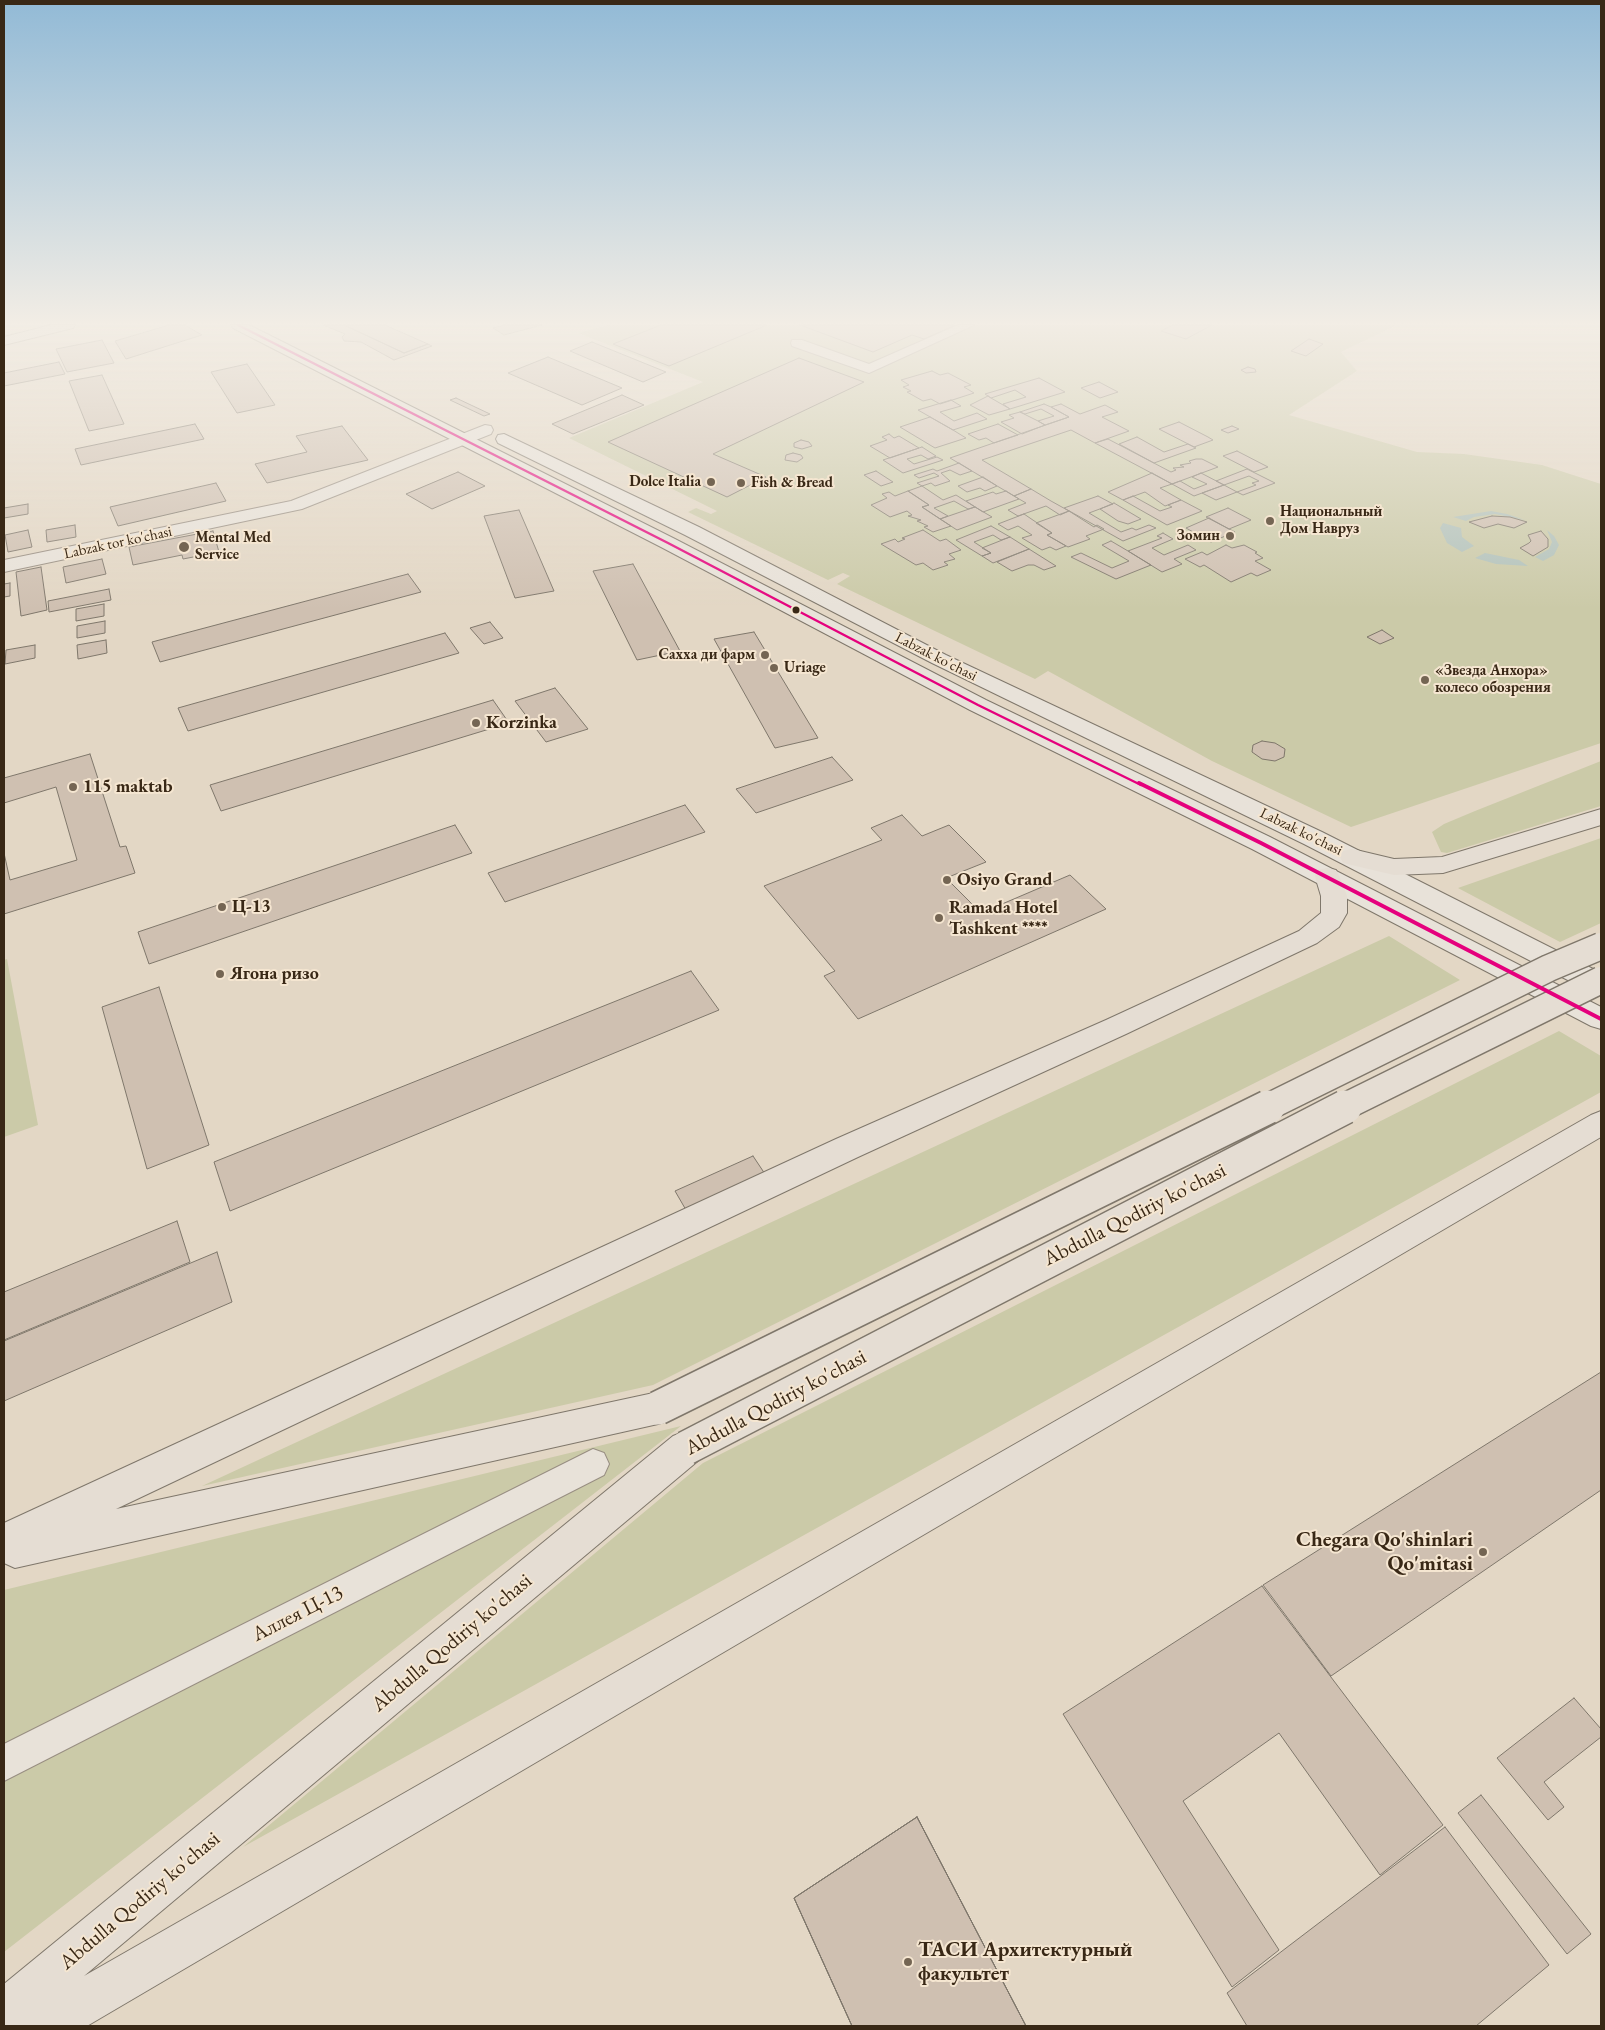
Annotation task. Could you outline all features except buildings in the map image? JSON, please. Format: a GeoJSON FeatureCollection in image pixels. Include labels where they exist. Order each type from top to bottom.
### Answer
{"type":"FeatureCollection","features":[{"type":"Feature","properties":{"kind":"main road","name":"Labzak ko'chasi"},"geometry":{"type":"LineString","coordinates":[[425,420],[668,543],[829,629],[917,672],[978,705],[1327,876],[1601,1019]]}},
{"type":"Feature","properties":{"kind":"main road","name":"Labzak ko'chasi"},"geometry":{"type":"LineString","coordinates":[[467,421],[692,531],[939,659],[1352,857],[1601,985]]}},
{"type":"Feature","properties":{"kind":"main road","name":"Labzak tor ko'chasi"},"geometry":{"type":"LineString","coordinates":[[4,566],[296,505],[485,430]]}},
{"type":"Feature","properties":{"kind":"main road"},"geometry":{"type":"LineString","coordinates":[[668,543],[692,531]]}},
{"type":"Feature","properties":{"kind":"main road"},"geometry":{"type":"LineString","coordinates":[[917,672],[939,659]]}},
{"type":"Feature","properties":{"kind":"main road"},"geometry":{"type":"LineString","coordinates":[[1352,857],[1394,867],[1443,864],[1601,817]]}},
{"type":"Feature","properties":{"kind":"main road"},"geometry":{"type":"LineString","coordinates":[[4,1542],[838,1152],[1116,1027],[1308,937],[1330,921],[1334,914],[1334,896],[1327,876]]}},
{"type":"Feature","properties":{"kind":"main road","name":"Abdulla Qodiriy ko'chasi"},"geometry":{"type":"LineString","coordinates":[[4,1551],[658,1408],[1549,968],[1601,946]]}},
{"type":"Feature","properties":{"kind":"main road","name":"Abdulla Qodiriy ko'chasi"},"geometry":{"type":"LineString","coordinates":[[4,2014],[686,1448],[1398,1078],[1601,980]]}},
{"type":"Feature","properties":{"kind":"main road"},"geometry":{"type":"LineString","coordinates":[[43,2026],[1601,1123]]}},
{"type":"Feature","properties":{"kind":"street","name":"Аллея Ц-13"},"geometry":{"type":"LineString","coordinates":[[4,1763],[593,1464]]}},
{"type":"Feature","properties":{"kind":"green space"},"geometry":{"type":"Polygon","coordinates":[[[613,420],[1305,420],[1417,452],[1464,454],[1542,465],[1601,484],[1601,743],[1351,827],[1212,761],[1048,671],[1035,679],[837,584],[850,576],[843,573],[828,580],[688,512],[696,508],[711,514],[717,511],[569,438],[613,420]]]}},
{"type":"Feature","properties":{"kind":"green space"},"geometry":{"type":"Polygon","coordinates":[[[1601,761],[1601,806],[1447,853],[1441,852],[1432,832],[1444,824],[1601,761]]]}},
{"type":"Feature","properties":{"kind":"green space"},"geometry":{"type":"Polygon","coordinates":[[[1601,838],[1601,923],[1560,942],[1458,888],[1601,838]]]}},
{"type":"Feature","properties":{"kind":"green space"},"geometry":{"type":"Polygon","coordinates":[[[1389,936],[1460,980],[653,1385],[202,1486],[1389,936]]]}},
{"type":"Feature","properties":{"kind":"green space"},"geometry":{"type":"Polygon","coordinates":[[[7,959],[38,1125],[4,1137],[4,960],[7,959]]]}},
{"type":"Feature","properties":{"kind":"green space"},"geometry":{"type":"Polygon","coordinates":[[[1559,1031],[1601,1056],[1601,1092],[243,1847],[703,1463],[1559,1031]]]}},
{"type":"Feature","properties":{"kind":"green space"},"geometry":{"type":"Polygon","coordinates":[[[681,1426],[4,1952],[4,1590],[681,1426]]]}},
{"type":"Feature","properties":{"kind":"shaded area"},"geometry":{"type":"Polygon","coordinates":[[[1491,511],[1525,520],[1495,514],[1474,517],[1466,521],[1453,517],[1491,511]]]}},
{"type":"Feature","properties":{"kind":"shaded area"},"geometry":{"type":"Polygon","coordinates":[[[1443,523],[1461,528],[1462,537],[1474,546],[1462,552],[1447,543],[1440,528],[1443,523]]]}},
{"type":"Feature","properties":{"kind":"shaded area"},"geometry":{"type":"Polygon","coordinates":[[[1547,530],[1554,536],[1559,545],[1554,555],[1543,561],[1535,557],[1549,549],[1552,542],[1547,530]]]}},
{"type":"Feature","properties":{"kind":"shaded area"},"geometry":{"type":"Polygon","coordinates":[[[1485,553],[1519,560],[1528,566],[1496,564],[1475,558],[1485,553]]]}},
{"type":"Feature","properties":{"kind":"transit line"},"geometry":{"type":"LineString","coordinates":[[425,420],[668,543],[978,705],[1261,843],[1601,1019]]}},
{"type":"Feature","properties":{"kind":"place","name":"Dolce Italia"},"geometry":{"type":"Point","coordinates":[711,482]}},
{"type":"Feature","properties":{"kind":"place","name":"Fish & Bread"},"geometry":{"type":"Point","coordinates":[741,483]}},
{"type":"Feature","properties":{"kind":"place","name":"Национальный Дом Навруз"},"geometry":{"type":"Point","coordinates":[1270,521]}},
{"type":"Feature","properties":{"kind":"place","name":"Зомин"},"geometry":{"type":"Point","coordinates":[1230,536]}},
{"type":"Feature","properties":{"kind":"place","name":"Mental Med Service"},"geometry":{"type":"Point","coordinates":[184,547]}},
{"type":"Feature","properties":{"kind":"place","name":"Сахха ди фарм"},"geometry":{"type":"Point","coordinates":[765,655]}},
{"type":"Feature","properties":{"kind":"place","name":"Uriage"},"geometry":{"type":"Point","coordinates":[774,668]}},
{"type":"Feature","properties":{"kind":"place","name":"«Звезда Анхора» колесо обозрения"},"geometry":{"type":"Point","coordinates":[1425,680]}},
{"type":"Feature","properties":{"kind":"place","name":"Korzinka"},"geometry":{"type":"Point","coordinates":[476,723]}},
{"type":"Feature","properties":{"kind":"place","name":"115 maktab"},"geometry":{"type":"Point","coordinates":[73,787]}},
{"type":"Feature","properties":{"kind":"place","name":"Osiyo Grand"},"geometry":{"type":"Point","coordinates":[947,880]}},
{"type":"Feature","properties":{"kind":"place","name":"Ц-13"},"geometry":{"type":"Point","coordinates":[222,907]}},
{"type":"Feature","properties":{"kind":"place","name":"Ramada Hotel Tashkent ****"},"geometry":{"type":"Point","coordinates":[939,918]}},
{"type":"Feature","properties":{"kind":"place","name":"Ягона ризо"},"geometry":{"type":"Point","coordinates":[220,974]}},
{"type":"Feature","properties":{"kind":"place","name":"Chegara Qo'shinlari Qo'mitasi"},"geometry":{"type":"Point","coordinates":[1483,1552]}},
{"type":"Feature","properties":{"kind":"place","name":"ТАСИ Архитектурный факультет"},"geometry":{"type":"Point","coordinates":[908,1962]}}]}
